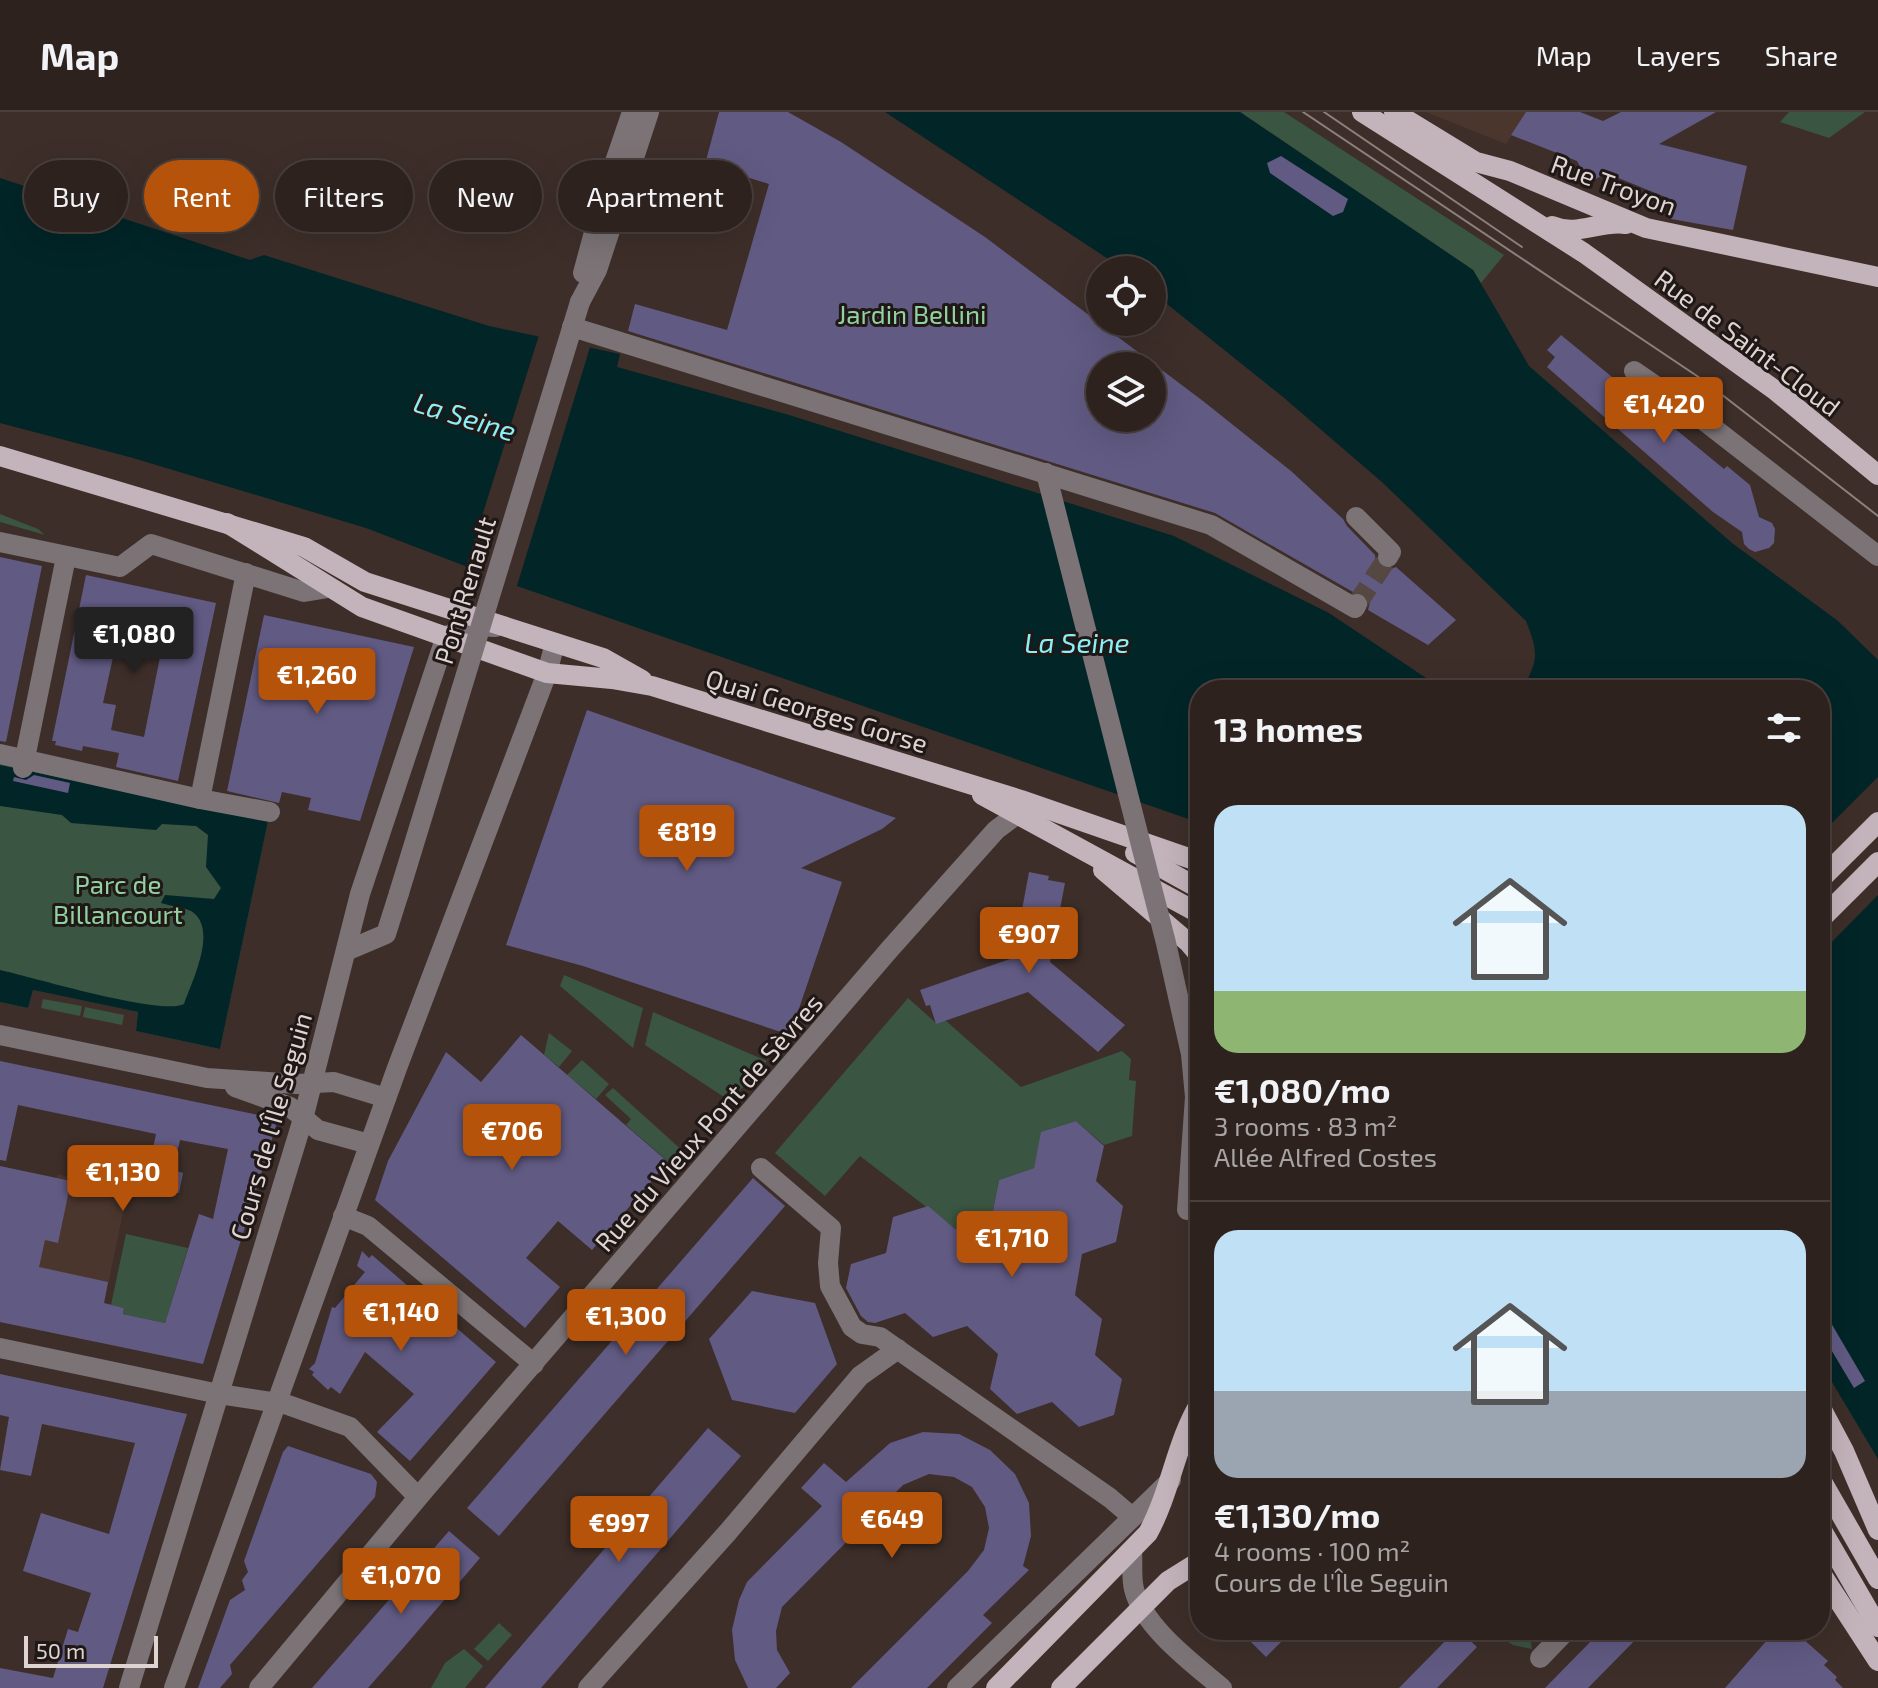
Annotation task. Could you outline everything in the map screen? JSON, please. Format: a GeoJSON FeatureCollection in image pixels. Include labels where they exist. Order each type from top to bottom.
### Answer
{"type":"FeatureCollection","features":[{"type":"Feature","properties":{"kind":"main road"},"geometry":{"type":"LineString","coordinates":[[1362,112],[1584,253]]}},
{"type":"Feature","properties":{"kind":"main road","name":"Rue Troyon"},"geometry":{"type":"LineString","coordinates":[[1394,112],[1476,162],[1510,171],[1646,228],[1878,277]]}},
{"type":"Feature","properties":{"kind":"main road"},"geometry":{"type":"LineString","coordinates":[[1522,214],[1574,232],[1618,223],[1646,228]]}},
{"type":"Feature","properties":{"kind":"main road"},"geometry":{"type":"LineString","coordinates":[[1584,253],[1580,242],[1589,230],[1601,225]]}},
{"type":"Feature","properties":{"kind":"main road","name":"Rue de Saint-Cloud"},"geometry":{"type":"LineString","coordinates":[[1584,253],[1776,391],[1878,475]]}},
{"type":"Feature","properties":{"kind":"main road","name":"Quai Georges Gorse"},"geometry":{"type":"LineString","coordinates":[[0,456],[304,547],[365,582],[603,658],[652,686]]}},
{"type":"Feature","properties":{"kind":"main road","name":"Quai Georges Gorse"},"geometry":{"type":"LineString","coordinates":[[227,523],[362,607],[547,673],[652,686],[1069,816],[1190,858]]}},
{"type":"Feature","properties":{"kind":"main road","name":"Quai Georges Gorse"},"geometry":{"type":"LineString","coordinates":[[967,784],[1016,815],[1190,909]]}},
{"type":"Feature","properties":{"kind":"main road"},"geometry":{"type":"LineString","coordinates":[[1069,816],[1190,883]]}},
{"type":"Feature","properties":{"kind":"main road"},"geometry":{"type":"LineString","coordinates":[[1830,870],[1878,822]]}},
{"type":"Feature","properties":{"kind":"main road"},"geometry":{"type":"LineString","coordinates":[[1082,851],[1190,944]]}},
{"type":"Feature","properties":{"kind":"main road"},"geometry":{"type":"LineString","coordinates":[[1830,910],[1878,862]]}},
{"type":"Feature","properties":{"kind":"main road"},"geometry":{"type":"LineString","coordinates":[[996,1688],[1148,1533],[1171,1480],[1190,1420]]}},
{"type":"Feature","properties":{"kind":"main road"},"geometry":{"type":"LineString","coordinates":[[1830,1425],[1878,1530]]}},
{"type":"Feature","properties":{"kind":"main road"},"geometry":{"type":"LineString","coordinates":[[1830,1495],[1878,1579]]}},
{"type":"Feature","properties":{"kind":"main road"},"geometry":{"type":"LineString","coordinates":[[1830,1544],[1878,1627]]}},
{"type":"Feature","properties":{"kind":"main road"},"geometry":{"type":"LineString","coordinates":[[1061,1688],[1168,1581],[1190,1567]]}},
{"type":"Feature","properties":{"kind":"main road"},"geometry":{"type":"LineString","coordinates":[[1830,1587],[1878,1661]]}},
{"type":"Feature","properties":{"kind":"street"},"geometry":{"type":"LineString","coordinates":[[580,302],[580,282],[606,188],[632,112]]}},
{"type":"Feature","properties":{"kind":"street"},"geometry":{"type":"LineString","coordinates":[[580,302],[597,270],[649,112]]}},
{"type":"Feature","properties":{"kind":"street","name":"Pont Renault"},"geometry":{"type":"LineString","coordinates":[[346,951],[386,934],[580,302]]}},
{"type":"Feature","properties":{"kind":"street"},"geometry":{"type":"LineString","coordinates":[[572,327],[1211,525],[1355,608],[1357,604]]}},
{"type":"Feature","properties":{"kind":"street"},"geometry":{"type":"LineString","coordinates":[[1634,371],[1689,409],[1878,556]]}},
{"type":"Feature","properties":{"kind":"street"},"geometry":{"type":"LineString","coordinates":[[1046,473],[1166,943],[1190,1050]]}},
{"type":"Feature","properties":{"kind":"street"},"geometry":{"type":"LineString","coordinates":[[1356,517],[1391,552],[1388,557]]}},
{"type":"Feature","properties":{"kind":"street"},"geometry":{"type":"LineString","coordinates":[[0,542],[120,567],[151,544],[304,592],[328,588]]}},
{"type":"Feature","properties":{"kind":"street"},"geometry":{"type":"LineString","coordinates":[[24,764],[66,557]]}},
{"type":"Feature","properties":{"kind":"street"},"geometry":{"type":"LineString","coordinates":[[200,799],[246,573]]}},
{"type":"Feature","properties":{"kind":"street"},"geometry":{"type":"LineString","coordinates":[[446,636],[473,626],[503,627]]}},
{"type":"Feature","properties":{"kind":"street","name":"Cours de l'Île Seguin"},"geometry":{"type":"LineString","coordinates":[[129,1688],[303,1119],[365,880],[446,636]]}},
{"type":"Feature","properties":{"kind":"street"},"geometry":{"type":"LineString","coordinates":[[174,1687],[369,1144],[547,673],[555,643]]}},
{"type":"Feature","properties":{"kind":"street"},"geometry":{"type":"LineString","coordinates":[[0,754],[24,764],[270,812]]}},
{"type":"Feature","properties":{"kind":"street","name":"Rue du Vieux Pont de Sèvres"},"geometry":{"type":"LineString","coordinates":[[259,1688],[418,1497],[889,950],[996,830],[1016,815]]}},
{"type":"Feature","properties":{"kind":"street"},"geometry":{"type":"LineString","coordinates":[[0,1035],[207,1078],[290,1107],[318,1130],[369,1144]]}},
{"type":"Feature","properties":{"kind":"street"},"geometry":{"type":"LineString","coordinates":[[207,1078],[334,1082],[386,1098]]}},
{"type":"Feature","properties":{"kind":"street"},"geometry":{"type":"LineString","coordinates":[[761,1168],[831,1228],[830,1286],[852,1327],[862,1334],[880,1337],[898,1349],[1131,1516]]}},
{"type":"Feature","properties":{"kind":"street"},"geometry":{"type":"LineString","coordinates":[[1187,1210],[1190,1168]]}},
{"type":"Feature","properties":{"kind":"street"},"geometry":{"type":"LineString","coordinates":[[343,1216],[368,1226],[534,1364]]}},
{"type":"Feature","properties":{"kind":"street"},"geometry":{"type":"LineString","coordinates":[[0,1348],[219,1394],[277,1403],[350,1427],[418,1497]]}},
{"type":"Feature","properties":{"kind":"street"},"geometry":{"type":"LineString","coordinates":[[588,1688],[728,1532],[860,1376],[898,1349]]}},
{"type":"Feature","properties":{"kind":"street"},"geometry":{"type":"LineString","coordinates":[[957,1688],[1171,1480]]}},
{"type":"Feature","properties":{"kind":"street"},"geometry":{"type":"LineString","coordinates":[[1132,1550],[1134,1589],[1142,1607],[1166,1640],[1222,1688]]}},
{"type":"Feature","properties":{"kind":"street"},"geometry":{"type":"LineString","coordinates":[[1540,1658],[1557,1640]]}},
{"type":"Feature","properties":{"kind":"shaded area"},"geometry":{"type":"Polygon","coordinates":[[[1426,112],[1527,112],[1506,144],[1426,112]]]}},
{"type":"Feature","properties":{"kind":"shaded area"},"geometry":{"type":"Polygon","coordinates":[[[58,1174],[128,1189],[96,1342],[0,1322],[58,1174]]]}},
{"type":"Feature","properties":{"kind":"green space"},"geometry":{"type":"Polygon","coordinates":[[[1240,112],[1284,112],[1504,255],[1481,283],[1473,270],[1240,112]]]}},
{"type":"Feature","properties":{"kind":"green space"},"geometry":{"type":"Polygon","coordinates":[[[1789,112],[1865,112],[1829,138],[1780,122],[1789,112]]]}},
{"type":"Feature","properties":{"kind":"green space"},"geometry":{"type":"Polygon","coordinates":[[[0,514],[38,529],[45,535],[0,522],[0,514]]]}},
{"type":"Feature","properties":{"kind":"green space","name":"Parc de Billancourt"},"geometry":{"type":"Polygon","coordinates":[[[0,764],[268,821],[220,1049],[136,1031],[138,1012],[33,990],[28,1008],[0,1002],[0,764]]]}},
{"type":"Feature","properties":{"kind":"green space"},"geometry":{"type":"Polygon","coordinates":[[[564,975],[643,1008],[633,1048],[560,986],[564,975]]]}},
{"type":"Feature","properties":{"kind":"green space"},"geometry":{"type":"Polygon","coordinates":[[[908,998],[936,1023],[945,1020],[1021,1087],[1122,1051],[1131,1059],[1129,1080],[1136,1081],[1132,1136],[1104,1145],[1076,1121],[1042,1132],[1034,1168],[999,1180],[992,1216],[955,1229],[860,1156],[825,1196],[775,1153],[908,998]]]}},
{"type":"Feature","properties":{"kind":"green space"},"geometry":{"type":"Polygon","coordinates":[[[43,999],[82,1006],[80,1016],[41,1008],[43,999]]]}},
{"type":"Feature","properties":{"kind":"green space"},"geometry":{"type":"Polygon","coordinates":[[[85,1007],[124,1015],[122,1025],[83,1017],[85,1007]]]}},
{"type":"Feature","properties":{"kind":"green space"},"geometry":{"type":"Polygon","coordinates":[[[653,1012],[767,1061],[730,1101],[645,1045],[653,1012]]]}},
{"type":"Feature","properties":{"kind":"green space"},"geometry":{"type":"Polygon","coordinates":[[[549,1033],[572,1051],[559,1067],[544,1055],[549,1033]]]}},
{"type":"Feature","properties":{"kind":"green space"},"geometry":{"type":"Polygon","coordinates":[[[582,1060],[609,1084],[596,1099],[567,1075],[582,1060]]]}},
{"type":"Feature","properties":{"kind":"green space"},"geometry":{"type":"Polygon","coordinates":[[[613,1088],[684,1152],[672,1165],[626,1125],[631,1119],[605,1095],[613,1088]]]}},
{"type":"Feature","properties":{"kind":"green space"},"geometry":{"type":"Polygon","coordinates":[[[126,1234],[188,1248],[165,1323],[123,1314],[124,1308],[111,1305],[126,1234]]]}},
{"type":"Feature","properties":{"kind":"green space"},"geometry":{"type":"Polygon","coordinates":[[[499,1623],[512,1635],[488,1661],[474,1649],[499,1623]]]}},
{"type":"Feature","properties":{"kind":"green space"},"geometry":{"type":"Polygon","coordinates":[[[1505,1640],[1531,1640],[1532,1649],[1505,1640]]]}},
{"type":"Feature","properties":{"kind":"green space"},"geometry":{"type":"Polygon","coordinates":[[[464,1649],[483,1666],[465,1688],[431,1688],[445,1663],[464,1649]]]}},
{"type":"Feature","properties":{"kind":"water"},"geometry":{"type":"Polygon","coordinates":[[[885,112],[1240,112],[1473,270],[1529,366],[1732,543],[1838,621],[1878,660],[1878,1459],[1830,1379],[1830,680],[1527,680],[1534,664],[1535,649],[1526,621],[1383,483],[1283,397],[1166,303],[1166,256],[1104,256],[885,112]]]}},
{"type":"Feature","properties":{"kind":"water","name":"La Seine"},"geometry":{"type":"Polygon","coordinates":[[[0,178],[24,186],[24,232],[128,232],[128,220],[144,225],[144,232],[165,232],[250,260],[264,255],[489,326],[620,354],[617,367],[789,415],[1174,536],[1329,613],[1429,680],[1190,680],[1190,820],[517,586],[366,528],[133,458],[0,423],[0,178]]]}},
{"type":"Feature","properties":{"kind":"water"},"geometry":{"type":"Polygon","coordinates":[[[0,765],[268,821],[220,1049],[136,1031],[138,1012],[33,990],[28,1008],[0,1002],[0,970],[150,1005],[184,1004],[201,955],[203,929],[191,911],[161,903],[165,895],[214,899],[221,888],[206,867],[208,835],[196,826],[162,824],[156,830],[71,823],[62,815],[0,806],[0,765]]]}},
{"type":"Feature","properties":{"kind":"pier"},"geometry":{"type":"Polygon","coordinates":[[[540,332],[591,344],[516,589],[465,570],[540,332]]]}},
{"type":"Feature","properties":{"kind":"pier"},"geometry":{"type":"Polygon","coordinates":[[[1878,777],[1878,895],[1830,944],[1830,825],[1878,777]]]}},
{"type":"Feature","properties":{"kind":"building"},"geometry":{"type":"Polygon","coordinates":[[[719,112],[788,112],[841,142],[985,237],[1086,313],[1086,336],[1117,336],[1138,352],[1086,352],[1086,432],[1166,432],[1166,373],[1291,471],[1343,519],[1375,555],[1376,563],[1381,568],[1389,570],[1396,567],[1456,620],[1428,645],[1368,610],[1370,602],[1363,593],[1353,592],[1215,513],[628,331],[635,304],[727,330],[769,184],[752,179],[752,160],[706,160],[719,112]]]}},
{"type":"Feature","properties":{"kind":"building"},"geometry":{"type":"Polygon","coordinates":[[[1526,112],[1580,112],[1603,121],[1621,112],[1716,112],[1659,144],[1747,166],[1733,230],[1671,219],[1675,201],[1606,173],[1589,183],[1577,161],[1511,135],[1526,112]]]}},
{"type":"Feature","properties":{"kind":"building"},"geometry":{"type":"Polygon","coordinates":[[[1281,156],[1348,199],[1343,212],[1333,216],[1270,173],[1267,163],[1281,156]]]}},
{"type":"Feature","properties":{"kind":"building"},"geometry":{"type":"Polygon","coordinates":[[[1561,335],[1724,469],[1727,466],[1750,485],[1759,517],[1772,523],[1775,529],[1774,543],[1769,548],[1755,552],[1749,549],[1744,544],[1742,532],[1713,512],[1547,367],[1555,357],[1547,350],[1561,335]]]}},
{"type":"Feature","properties":{"kind":"building"},"geometry":{"type":"Polygon","coordinates":[[[0,557],[42,566],[6,742],[0,741],[0,557]]]}},
{"type":"Feature","properties":{"kind":"building"},"geometry":{"type":"Polygon","coordinates":[[[86,575],[216,603],[178,781],[116,767],[119,753],[83,746],[82,751],[55,745],[56,741],[52,741],[86,575]],[[117,639],[103,703],[116,705],[111,730],[144,737],[161,652],[153,651],[154,647],[117,639]]]}},
{"type":"Feature","properties":{"kind":"building"},"geometry":{"type":"Polygon","coordinates":[[[264,615],[414,647],[360,821],[308,810],[311,798],[282,792],[279,803],[227,791],[264,615]]]}},
{"type":"Feature","properties":{"kind":"building"},"geometry":{"type":"Polygon","coordinates":[[[587,710],[896,818],[882,829],[801,868],[842,882],[790,1035],[583,966],[506,945],[587,710]]]}},
{"type":"Feature","properties":{"kind":"building"},"geometry":{"type":"Polygon","coordinates":[[[34,775],[70,783],[68,793],[13,781],[14,777],[26,780],[34,775]]]}},
{"type":"Feature","properties":{"kind":"building"},"geometry":{"type":"Polygon","coordinates":[[[1029,872],[1065,883],[1050,962],[1125,1025],[1098,1052],[1028,992],[936,1024],[930,1005],[926,1006],[920,990],[1013,958],[1029,872]]]}},
{"type":"Feature","properties":{"kind":"building"},"geometry":{"type":"Polygon","coordinates":[[[521,1035],[668,1162],[592,1250],[558,1221],[526,1258],[560,1287],[525,1328],[375,1200],[388,1161],[446,1052],[481,1082],[521,1035]]]}},
{"type":"Feature","properties":{"kind":"building"},"geometry":{"type":"Polygon","coordinates":[[[0,1061],[278,1119],[203,1364],[0,1322],[0,1166],[71,1181],[58,1243],[45,1240],[39,1267],[108,1282],[104,1303],[124,1308],[123,1314],[165,1323],[199,1214],[213,1219],[228,1149],[180,1140],[173,1170],[183,1173],[179,1193],[145,1186],[156,1134],[18,1105],[6,1161],[0,1160],[0,1061]]]}},
{"type":"Feature","properties":{"kind":"building"},"geometry":{"type":"Polygon","coordinates":[[[1076,1121],[1104,1146],[1096,1181],[1123,1206],[1116,1242],[1082,1254],[1075,1295],[1102,1319],[1095,1355],[1122,1379],[1114,1415],[1079,1427],[1052,1402],[1017,1414],[990,1389],[998,1354],[967,1326],[933,1337],[905,1313],[875,1323],[868,1322],[861,1316],[846,1288],[851,1264],[886,1253],[893,1217],[928,1206],[955,1229],[992,1216],[999,1180],[1034,1168],[1041,1132],[1076,1121]]]}},
{"type":"Feature","properties":{"kind":"building"},"geometry":{"type":"Polygon","coordinates":[[[753,1178],[785,1206],[499,1536],[467,1508],[753,1178]]]}},
{"type":"Feature","properties":{"kind":"building"},"geometry":{"type":"Polygon","coordinates":[[[362,1251],[369,1258],[372,1255],[496,1362],[410,1461],[377,1432],[414,1394],[365,1352],[340,1394],[331,1387],[328,1390],[309,1369],[315,1363],[332,1307],[335,1308],[365,1272],[357,1266],[362,1251]]]}},
{"type":"Feature","properties":{"kind":"building"},"geometry":{"type":"Polygon","coordinates":[[[752,1291],[815,1303],[837,1364],[795,1413],[732,1400],[709,1339],[752,1291]]]}},
{"type":"Feature","properties":{"kind":"building"},"geometry":{"type":"Polygon","coordinates":[[[1830,1321],[1865,1381],[1854,1388],[1830,1348],[1830,1321]]]}},
{"type":"Feature","properties":{"kind":"building"},"geometry":{"type":"Polygon","coordinates":[[[0,1374],[187,1414],[103,1688],[0,1688],[0,1668],[53,1678],[68,1629],[78,1632],[91,1593],[23,1571],[41,1513],[109,1534],[135,1443],[42,1424],[31,1476],[0,1470],[9,1417],[0,1415],[0,1374]]]}},
{"type":"Feature","properties":{"kind":"building"},"geometry":{"type":"Polygon","coordinates":[[[708,1428],[741,1456],[541,1688],[485,1688],[708,1428]]]}},
{"type":"Feature","properties":{"kind":"building"},"geometry":{"type":"Polygon","coordinates":[[[923,1432],[959,1434],[990,1450],[1015,1474],[1029,1503],[1031,1536],[1023,1566],[1029,1570],[983,1615],[992,1623],[927,1688],[851,1688],[968,1571],[984,1550],[989,1528],[985,1507],[972,1487],[954,1477],[929,1474],[903,1485],[782,1607],[776,1631],[777,1650],[790,1673],[776,1688],[748,1688],[735,1660],[732,1630],[739,1600],[747,1582],[822,1506],[801,1488],[824,1463],[846,1482],[890,1443],[923,1432]]]}},
{"type":"Feature","properties":{"kind":"building"},"geometry":{"type":"Polygon","coordinates":[[[288,1446],[371,1474],[377,1482],[375,1497],[230,1665],[232,1674],[220,1688],[198,1688],[230,1600],[245,1590],[242,1580],[248,1572],[244,1561],[283,1452],[288,1446]]]}},
{"type":"Feature","properties":{"kind":"building"},"geometry":{"type":"Polygon","coordinates":[[[449,1531],[480,1558],[405,1646],[368,1688],[312,1688],[449,1531]]]}},
{"type":"Feature","properties":{"kind":"building"},"geometry":{"type":"Polygon","coordinates":[[[1249,1640],[1283,1640],[1266,1657],[1249,1640]]]}},
{"type":"Feature","properties":{"kind":"building"},"geometry":{"type":"Polygon","coordinates":[[[1446,1640],[1470,1640],[1477,1647],[1437,1688],[1399,1688],[1446,1640]]]}},
{"type":"Feature","properties":{"kind":"building"},"geometry":{"type":"Polygon","coordinates":[[[1592,1640],[1635,1640],[1588,1688],[1545,1688],[1592,1640]]]}},
{"type":"Feature","properties":{"kind":"building"},"geometry":{"type":"Polygon","coordinates":[[[1767,1640],[1804,1640],[1828,1661],[1824,1665],[1843,1688],[1725,1688],[1767,1640]]]}},
{"type":"Feature","properties":{"kind":"tunnel"},"geometry":{"type":"LineString","coordinates":[[1357,604],[1388,557]]}},
{"type":"Feature","properties":{"kind":"tram line"},"geometry":{"type":"LineString","coordinates":[[1303,112],[1703,380],[1878,516]]}},
{"type":"Feature","properties":{"kind":"tram line"},"geometry":{"type":"LineString","coordinates":[[1324,112],[1522,247]]}},
{"type":"Feature","properties":{"kind":"park label","name":"Jardin Bellini"},"geometry":{"type":"Point","coordinates":[912,313]}}]}
